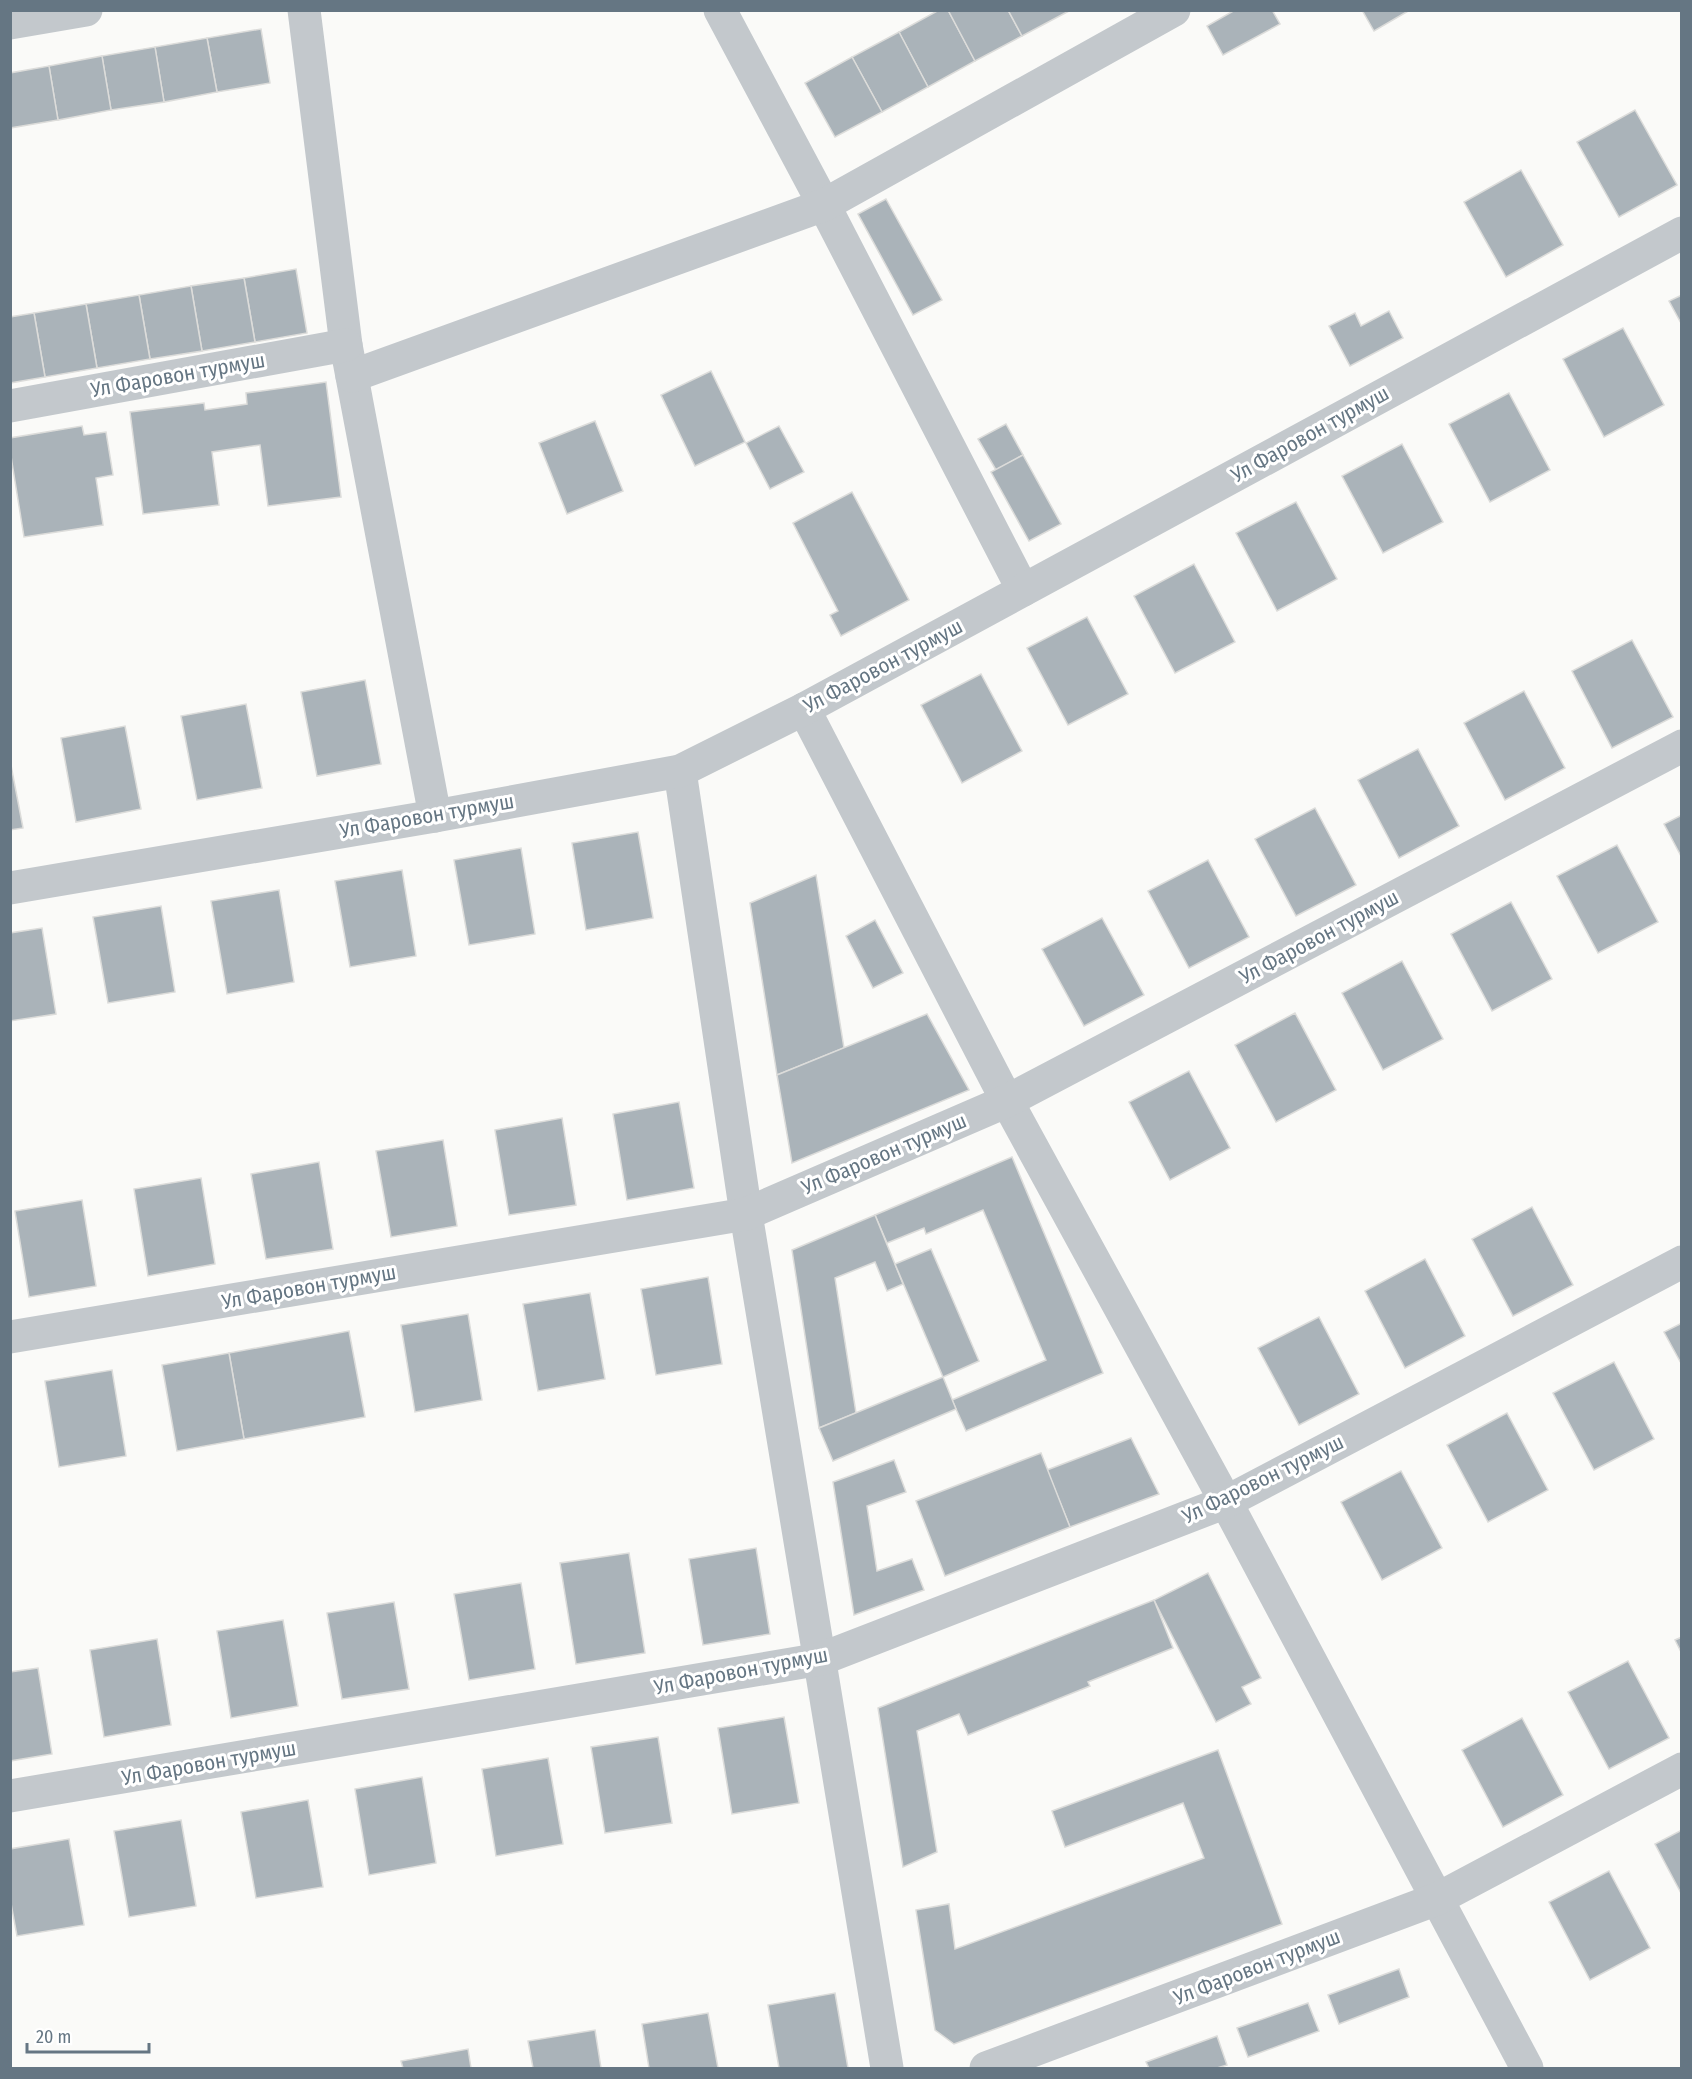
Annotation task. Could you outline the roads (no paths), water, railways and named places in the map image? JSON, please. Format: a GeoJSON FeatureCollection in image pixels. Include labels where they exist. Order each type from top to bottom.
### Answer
{"type":"FeatureCollection","features":[{"type":"Feature","properties":{"kind":"street"},"geometry":{"type":"LineString","coordinates":[[10,23],[86,10]]}},
{"type":"Feature","properties":{"kind":"street"},"geometry":{"type":"LineString","coordinates":[[304,10],[346,345],[435,816]]}},
{"type":"Feature","properties":{"kind":"street"},"geometry":{"type":"LineString","coordinates":[[720,10],[824,205],[1023,590]]}},
{"type":"Feature","properties":{"kind":"street"},"geometry":{"type":"LineString","coordinates":[[352,376],[824,205],[1174,10]]}},
{"type":"Feature","properties":{"kind":"street","name":"Ул Фаровон турмуш"},"geometry":{"type":"LineString","coordinates":[[10,888],[435,816],[680,771],[804,709],[1682,232]]}},
{"type":"Feature","properties":{"kind":"street","name":"Ул Фаровон турмуш"},"geometry":{"type":"LineString","coordinates":[[10,406],[346,345]]}},
{"type":"Feature","properties":{"kind":"street"},"geometry":{"type":"LineString","coordinates":[[804,709],[1007,1101],[1226,1502],[1527,2068]]}},
{"type":"Feature","properties":{"kind":"street","name":"Ул Фаровон турмуш"},"geometry":{"type":"LineString","coordinates":[[10,1337],[746,1214],[1007,1101],[1682,746]]}},
{"type":"Feature","properties":{"kind":"street"},"geometry":{"type":"LineString","coordinates":[[680,771],[746,1214],[887,2068]]}},
{"type":"Feature","properties":{"kind":"street","name":"Ул Фаровон турмуш"},"geometry":{"type":"LineString","coordinates":[[10,1796],[821,1659],[1226,1502],[1682,1262]]}},
{"type":"Feature","properties":{"kind":"street","name":"Ул Фаровон турмуш"},"geometry":{"type":"LineString","coordinates":[[986,2068],[1437,1899],[1682,1769]]}}]}
